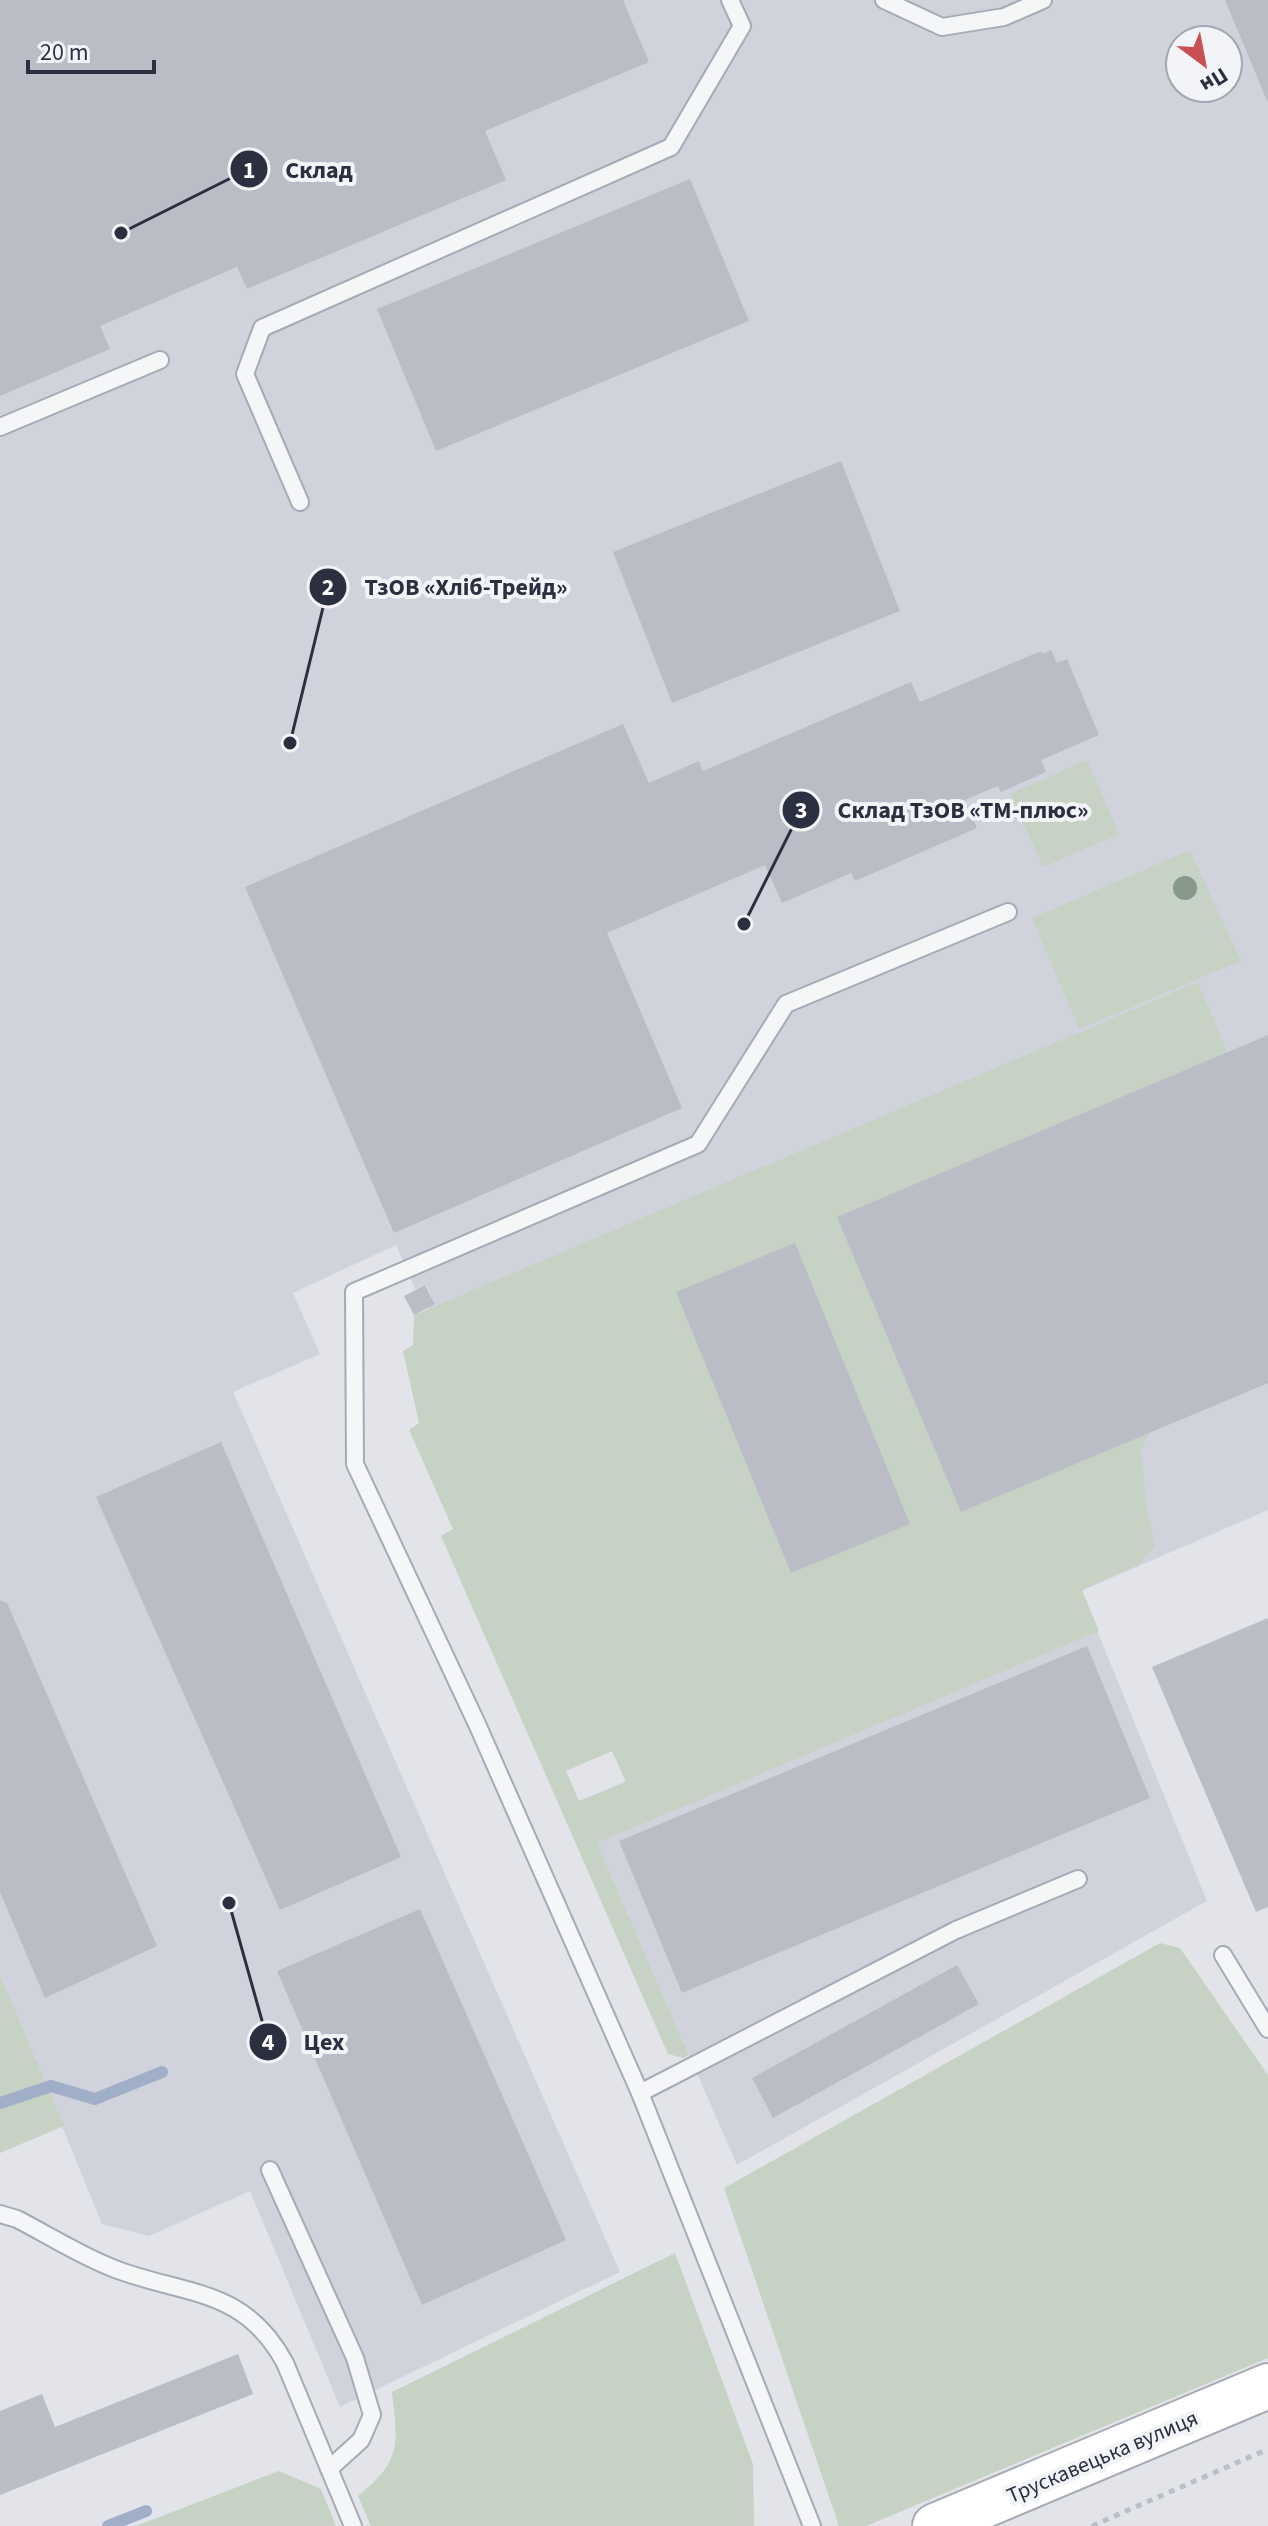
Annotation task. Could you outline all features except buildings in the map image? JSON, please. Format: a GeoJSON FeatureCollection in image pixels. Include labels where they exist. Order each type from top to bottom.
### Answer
{"type":"FeatureCollection","features":[{"type":"Feature","properties":{"kind":"street","name":"Трускавецька вулиця"},"geometry":{"type":"LineString","coordinates":[[935,2526],[1268,2386]]}},
{"type":"Feature","properties":{"kind":"lane"},"geometry":{"type":"LineString","coordinates":[[300,502],[245,374],[262,328],[671,147],[742,26],[730,0]]}},
{"type":"Feature","properties":{"kind":"lane"},"geometry":{"type":"LineString","coordinates":[[884,0],[942,27],[1004,17],[1043,0]]}},
{"type":"Feature","properties":{"kind":"lane"},"geometry":{"type":"LineString","coordinates":[[0,427],[160,360]]}},
{"type":"Feature","properties":{"kind":"lane"},"geometry":{"type":"LineString","coordinates":[[812,2526],[640,2093],[477,1724],[355,1464],[354,1292],[698,1144],[786,1004],[1008,912]]}},
{"type":"Feature","properties":{"kind":"lane"},"geometry":{"type":"LineString","coordinates":[[640,2093],[956,1930],[1078,1879]]}},
{"type":"Feature","properties":{"kind":"lane"},"geometry":{"type":"LineString","coordinates":[[1223,1955],[1268,2029]]}},
{"type":"Feature","properties":{"kind":"lane"},"geometry":{"type":"LineString","coordinates":[[270,2170],[355,2358],[372,2415],[368,2431],[361,2440],[329,2469]]}},
{"type":"Feature","properties":{"kind":"lane"},"geometry":{"type":"LineString","coordinates":[[0,2214],[17,2219],[113,2269],[220,2299],[252,2318],[272,2340],[285,2363],[353,2526]]}},
{"type":"Feature","properties":{"kind":"path"},"geometry":{"type":"LineString","coordinates":[[1092,2526],[1268,2449]]}},
{"type":"Feature","properties":{"kind":"shaded area"},"geometry":{"type":"Polygon","coordinates":[[[0,0],[1268,0],[1268,1510],[1081,1591],[1207,1901],[737,2165],[579,1802],[626,1781],[428,1308],[435,1303],[426,1285],[415,1289],[396,1245],[293,1293],[320,1354],[233,1392],[620,2272],[340,2407],[250,2191],[149,2236],[102,2224],[0,1975],[0,0]]]}},
{"type":"Feature","properties":{"kind":"green space"},"geometry":{"type":"Polygon","coordinates":[[[1087,760],[1119,834],[1043,867],[1010,794],[1087,760]]]}},
{"type":"Feature","properties":{"kind":"green space"},"geometry":{"type":"Polygon","coordinates":[[[1190,850],[1241,961],[1079,1029],[1032,918],[1190,850]]]}},
{"type":"Feature","properties":{"kind":"green space"},"geometry":{"type":"Polygon","coordinates":[[[1198,982],[1229,1056],[1154,1424],[1141,1450],[1146,1504],[1155,1546],[1140,1564],[1082,1590],[1099,1631],[597,1843],[689,2055],[683,2058],[668,2054],[441,1536],[453,1529],[409,1430],[419,1423],[403,1351],[413,1345],[414,1315],[1198,982]],[[612,1751],[566,1771],[579,1801],[626,1782],[612,1751]]]}},
{"type":"Feature","properties":{"kind":"green space"},"geometry":{"type":"Polygon","coordinates":[[[1160,1943],[1180,1948],[1268,2075],[1268,2358],[866,2526],[839,2526],[724,2188],[1160,1943]]]}},
{"type":"Feature","properties":{"kind":"green space"},"geometry":{"type":"Polygon","coordinates":[[[0,1975],[64,2126],[0,2153],[0,1975]]]}},
{"type":"Feature","properties":{"kind":"green space"},"geometry":{"type":"Polygon","coordinates":[[[675,2253],[753,2464],[754,2526],[371,2526],[358,2496],[383,2472],[394,2450],[392,2392],[675,2253]]]}},
{"type":"Feature","properties":{"kind":"green space"},"geometry":{"type":"Polygon","coordinates":[[[279,2471],[321,2489],[336,2526],[136,2526],[279,2471]]]}},
{"type":"Feature","properties":{"kind":"waterway"},"geometry":{"type":"LineString","coordinates":[[0,2103],[51,2086],[95,2099],[162,2072]]}},
{"type":"Feature","properties":{"kind":"waterway"},"geometry":{"type":"LineString","coordinates":[[108,2526],[146,2511]]}},
{"type":"Feature","properties":{"kind":"place","name":"Склад"},"geometry":{"type":"Point","coordinates":[121,233]}},
{"type":"Feature","properties":{"kind":"place","name":"ТзОВ «Хліб-Трейд»"},"geometry":{"type":"Point","coordinates":[290,743]}},
{"type":"Feature","properties":{"kind":"place","name":"Склад ТзОВ «ТМ-плюс»"},"geometry":{"type":"Point","coordinates":[744,924]}},
{"type":"Feature","properties":{"kind":"place","name":"Цех"},"geometry":{"type":"Point","coordinates":[229,1903]}}]}
